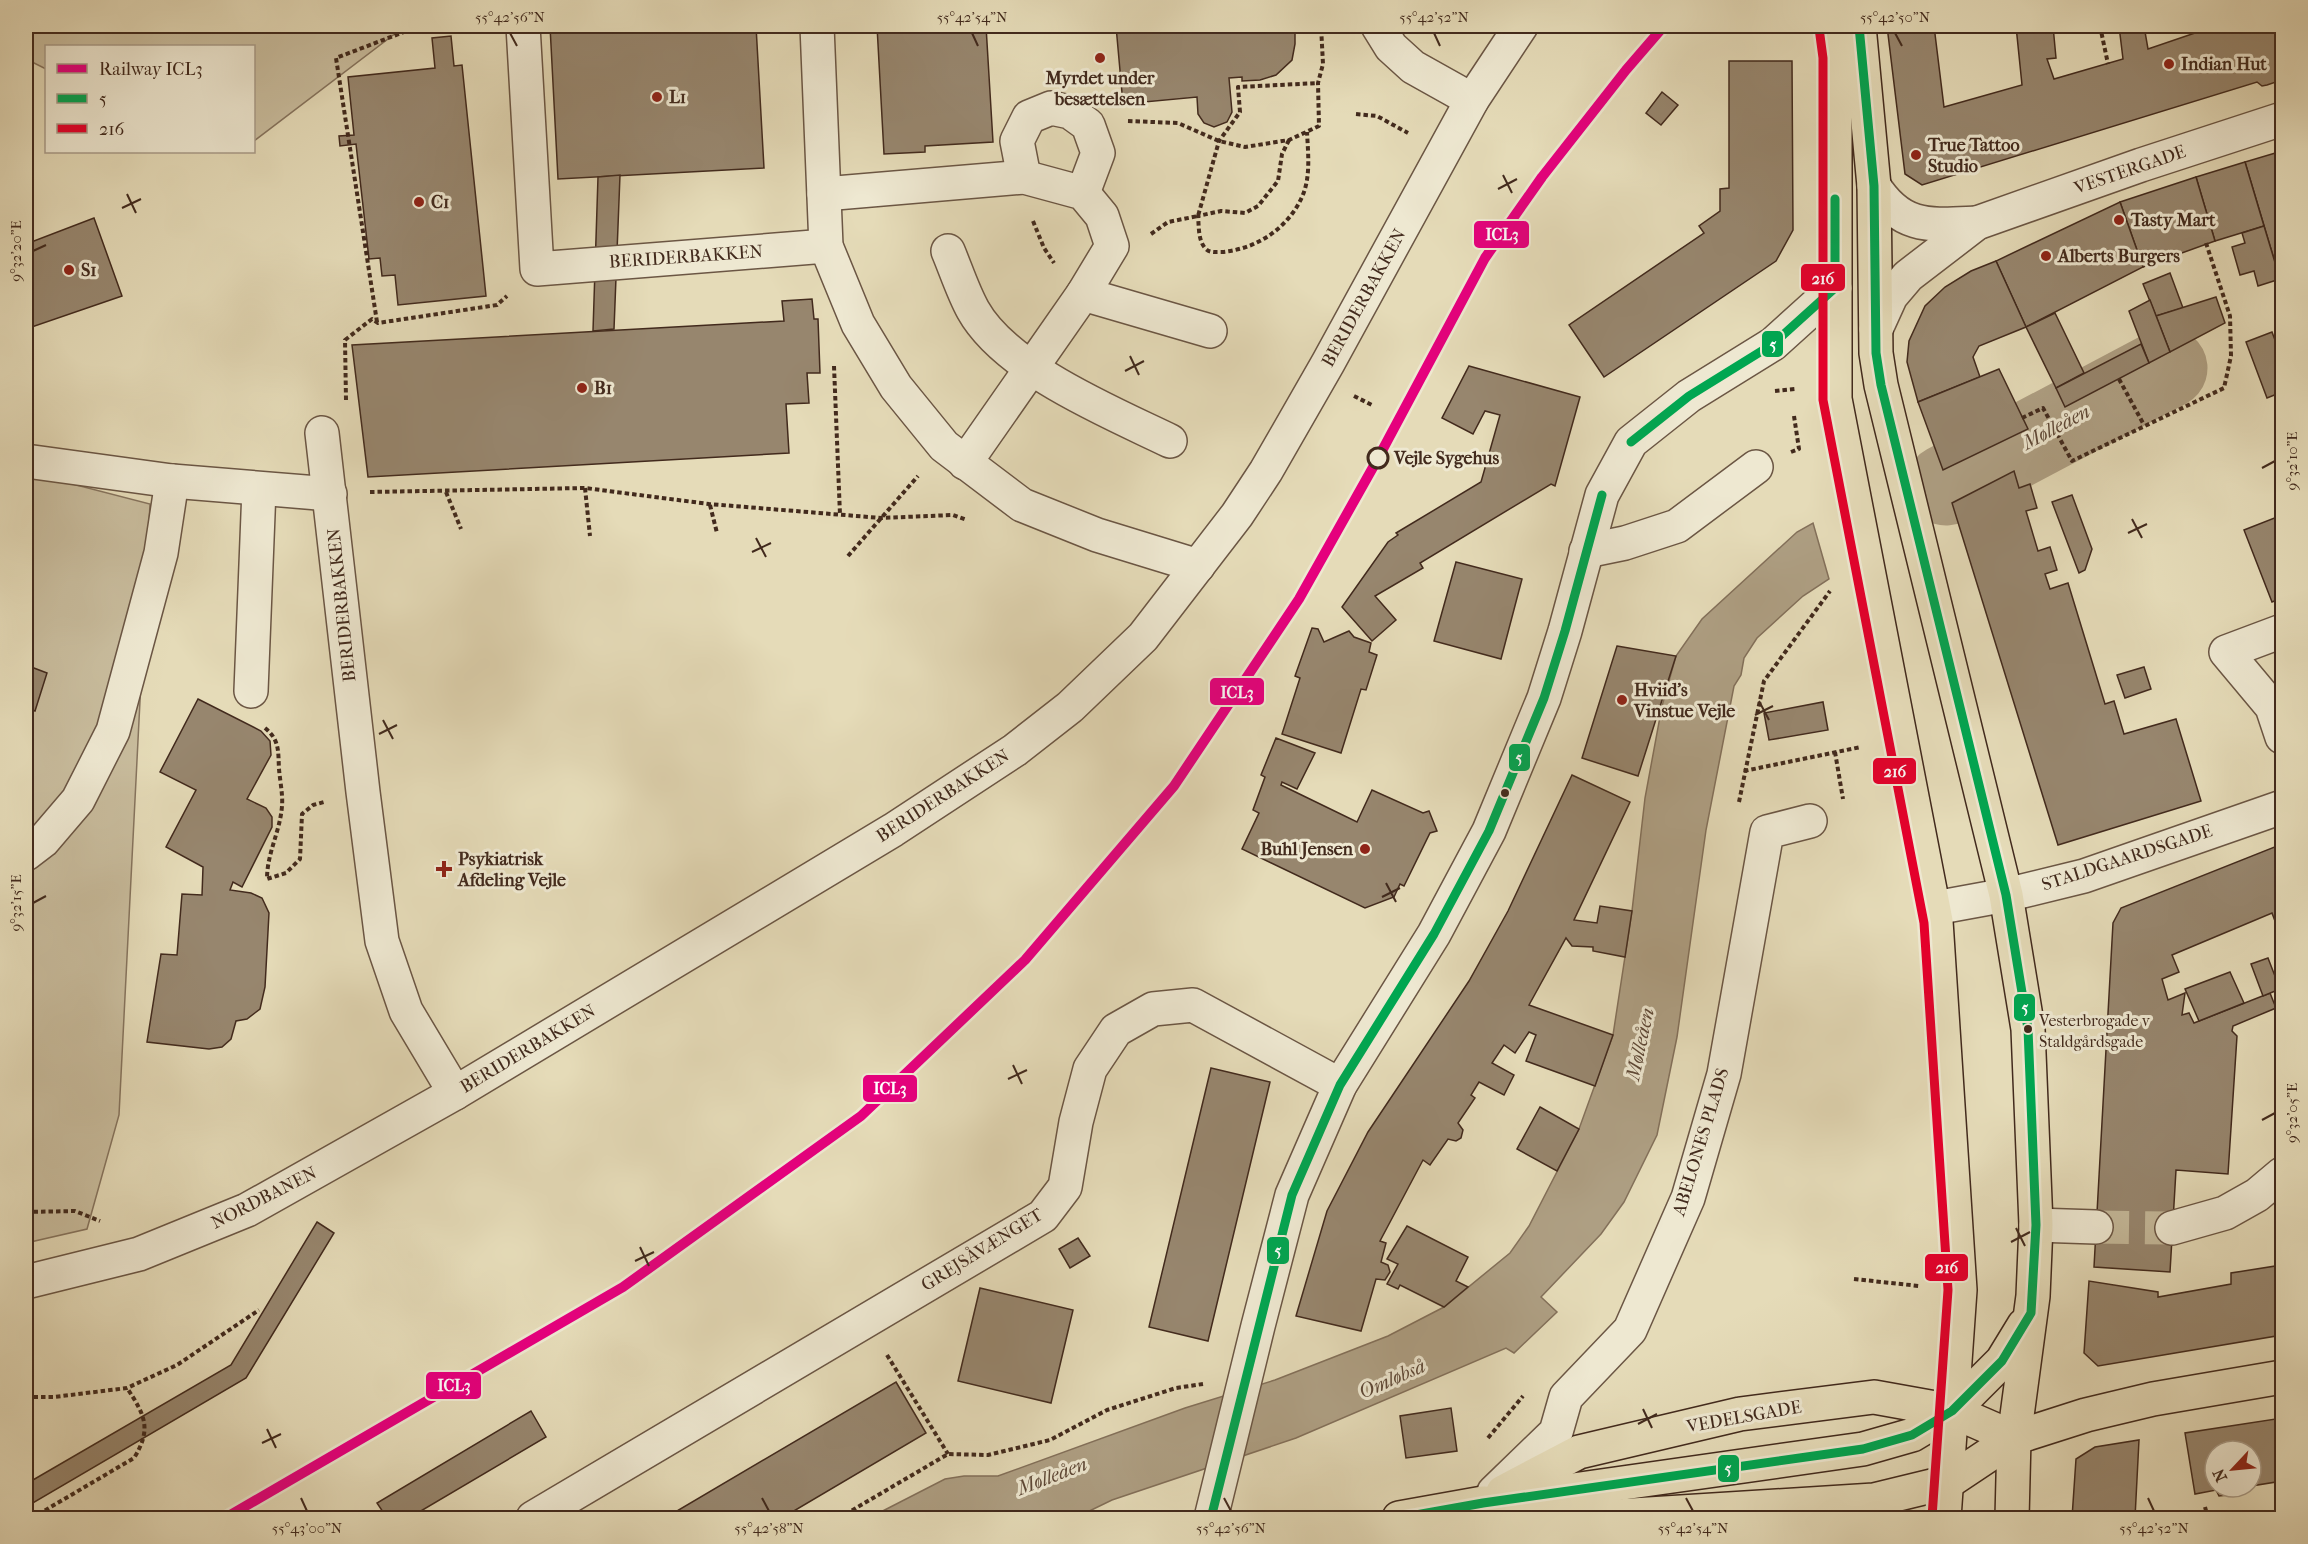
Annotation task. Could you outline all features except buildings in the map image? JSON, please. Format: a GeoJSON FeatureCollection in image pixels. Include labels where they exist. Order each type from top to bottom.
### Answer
{"type":"FeatureCollection","features":[{"type":"Feature","properties":{"kind":"main road"},"geometry":{"type":"LineString","coordinates":[[1831,26],[1835,57],[1835,399],[1935,908],[1960,1290],[1944,1518]]}},
{"type":"Feature","properties":{"kind":"main road"},"geometry":{"type":"LineString","coordinates":[[1859,26],[1874,186],[1876,353],[1881,385],[2006,895],[2028,1029],[2036,1225],[2031,1313],[2014,1438],[2012,1518]]}},
{"type":"Feature","properties":{"kind":"main road"},"geometry":{"type":"LineString","coordinates":[[1483,1503],[1863,1449],[1912,1435],[1952,1411],[2002,1360],[2031,1313]]}},
{"type":"Feature","properties":{"kind":"main road","name":"VEDELSGADE"},"geometry":{"type":"LineString","coordinates":[[1399,1518],[1483,1503],[1617,1516],[1874,1500],[1948,1482],[2014,1438],[2086,1415],[2153,1399],[2283,1377]]}},
{"type":"Feature","properties":{"kind":"main road","name":"VEDELSGADE"},"geometry":{"type":"LineString","coordinates":[[1483,1503],[1579,1452],[1740,1414],[1874,1397],[1952,1411],[2014,1438]]}},
{"type":"Feature","properties":{"kind":"street"},"geometry":{"type":"LineString","coordinates":[[523,26],[537,268]]}},
{"type":"Feature","properties":{"kind":"street"},"geometry":{"type":"LineString","coordinates":[[817,26],[826,246],[864,333],[896,387],[955,455],[1022,504],[1097,535],[1198,566]]}},
{"type":"Feature","properties":{"kind":"street"},"geometry":{"type":"LineString","coordinates":[[1378,26],[1391,47],[1413,67],[1472,100]]}},
{"type":"Feature","properties":{"kind":"street","name":"BERIDERBAKKEN"},"geometry":{"type":"LineString","coordinates":[[322,433],[382,941],[406,1011],[455,1093],[893,830],[1015,750],[1070,707],[1143,637],[1198,566],[1266,471],[1472,100],[1521,26]]}},
{"type":"Feature","properties":{"kind":"street"},"geometry":{"type":"LineString","coordinates":[[1024,177],[1017,141],[1029,117],[1052,108],[1070,112],[1088,125],[1098,153],[1083,193]]}},
{"type":"Feature","properties":{"kind":"street","name":"VESTERGADE"},"geometry":{"type":"LineString","coordinates":[[1876,329],[1891,296],[1908,276],[1977,224],[2141,165],[2283,119]]}},
{"type":"Feature","properties":{"kind":"street"},"geometry":{"type":"LineString","coordinates":[[824,194],[1024,177],[1083,193],[1102,216],[1112,246],[1083,294],[1031,368],[955,455]]}},
{"type":"Feature","properties":{"kind":"street","name":"VESTERGADE"},"geometry":{"type":"LineString","coordinates":[[1874,186],[1886,204],[1900,215],[1928,225],[1977,224]]}},
{"type":"Feature","properties":{"kind":"street","name":"BERIDERBAKKEN"},"geometry":{"type":"LineString","coordinates":[[537,268],[826,246]]}},
{"type":"Feature","properties":{"kind":"street"},"geometry":{"type":"LineString","coordinates":[[948,251],[974,311],[1004,348],[1031,368],[1090,403],[1170,441]]}},
{"type":"Feature","properties":{"kind":"street"},"geometry":{"type":"LineString","coordinates":[[1213,1508],[1292,1195],[1340,1085],[1434,934],[1489,831],[1544,698],[1602,495],[1631,442],[1689,396],[1773,344],[1835,288]]}},
{"type":"Feature","properties":{"kind":"street"},"geometry":{"type":"LineString","coordinates":[[1083,294],[1210,332]]}},
{"type":"Feature","properties":{"kind":"street"},"geometry":{"type":"LineString","coordinates":[[26,461],[172,481],[330,494]]}},
{"type":"Feature","properties":{"kind":"street"},"geometry":{"type":"LineString","coordinates":[[1586,551],[1625,543],[1677,526],[1756,467]]}},
{"type":"Feature","properties":{"kind":"street"},"geometry":{"type":"LineString","coordinates":[[26,854],[43,841],[78,800],[113,730],[161,553],[172,481]]}},
{"type":"Feature","properties":{"kind":"street"},"geometry":{"type":"LineString","coordinates":[[251,691],[259,489]]}},
{"type":"Feature","properties":{"kind":"street"},"geometry":{"type":"LineString","coordinates":[[2283,631],[2226,652],[2272,707],[2283,737]]}},
{"type":"Feature","properties":{"kind":"street","name":"STALDGAARDSGADE"},"geometry":{"type":"LineString","coordinates":[[1935,908],[2006,895],[2084,876],[2283,807]]}},
{"type":"Feature","properties":{"kind":"street","name":"ABELONES PLADS"},"geometry":{"type":"LineString","coordinates":[[1483,1503],[1556,1432],[1566,1397],[1630,1330],[1688,1198],[1724,1074],[1767,832],[1810,820]]}},
{"type":"Feature","properties":{"kind":"street","name":"GREJSÅVÆNGET"},"geometry":{"type":"LineString","coordinates":[[533,1518],[1043,1216],[1065,1187],[1076,1122],[1090,1069],[1116,1030],[1154,1009],[1193,1005],[1340,1085]]}},
{"type":"Feature","properties":{"kind":"street","name":"NORDBANEN"},"geometry":{"type":"LineString","coordinates":[[26,1282],[139,1254],[247,1210],[455,1093]]}},
{"type":"Feature","properties":{"kind":"street"},"geometry":{"type":"LineString","coordinates":[[2172,1228],[2225,1213],[2257,1195],[2283,1174]]}},
{"type":"Feature","properties":{"kind":"street"},"geometry":{"type":"LineString","coordinates":[[2036,1225],[2096,1227]]}},
{"type":"Feature","properties":{"kind":"path"},"geometry":{"type":"LineString","coordinates":[[378,323],[336,58],[404,32],[403,26]]}},
{"type":"Feature","properties":{"kind":"path"},"geometry":{"type":"LineString","coordinates":[[1088,125],[1132,121],[1178,123],[1219,141],[1245,147],[1288,140],[1307,132],[1319,126],[1318,83],[1323,64],[1321,26]]}},
{"type":"Feature","properties":{"kind":"path"},"geometry":{"type":"LineString","coordinates":[[2100,26],[2108,64]]}},
{"type":"Feature","properties":{"kind":"path"},"geometry":{"type":"LineString","coordinates":[[1307,132],[1309,162],[1303,195],[1294,212],[1282,226],[1248,247],[1212,252],[1205,248],[1200,239],[1197,216],[1219,141],[1240,112],[1238,87],[1318,83]]}},
{"type":"Feature","properties":{"kind":"path"},"geometry":{"type":"LineString","coordinates":[[1356,114],[1377,116],[1444,152]]}},
{"type":"Feature","properties":{"kind":"path"},"geometry":{"type":"LineString","coordinates":[[1112,246],[1134,247],[1168,222],[1221,211],[1245,213],[1258,206],[1278,181],[1282,154],[1288,140]]}},
{"type":"Feature","properties":{"kind":"path"},"geometry":{"type":"LineString","coordinates":[[1024,177],[1032,218],[1044,248],[1057,268],[1083,294]]}},
{"type":"Feature","properties":{"kind":"path"},"geometry":{"type":"LineString","coordinates":[[2022,418],[2043,408],[2072,461],[2224,388],[2231,356],[2230,316],[2206,243]]}},
{"type":"Feature","properties":{"kind":"path"},"geometry":{"type":"LineString","coordinates":[[346,405],[345,340],[372,319],[378,323],[497,305],[537,268]]}},
{"type":"Feature","properties":{"kind":"path"},"geometry":{"type":"LineString","coordinates":[[834,362],[840,515]]}},
{"type":"Feature","properties":{"kind":"path"},"geometry":{"type":"LineString","coordinates":[[2119,379],[2144,425]]}},
{"type":"Feature","properties":{"kind":"path"},"geometry":{"type":"LineString","coordinates":[[848,556],[881,518],[955,455]]}},
{"type":"Feature","properties":{"kind":"path"},"geometry":{"type":"LineString","coordinates":[[368,492],[585,488],[710,504],[840,515],[881,518],[953,515],[967,520]]}},
{"type":"Feature","properties":{"kind":"path"},"geometry":{"type":"LineString","coordinates":[[585,488],[590,536]]}},
{"type":"Feature","properties":{"kind":"path"},"geometry":{"type":"LineString","coordinates":[[446,492],[461,529]]}},
{"type":"Feature","properties":{"kind":"path"},"geometry":{"type":"LineString","coordinates":[[710,504],[717,533]]}},
{"type":"Feature","properties":{"kind":"path"},"geometry":{"type":"LineString","coordinates":[[1738,806],[1764,681],[1830,591],[1869,570]]}},
{"type":"Feature","properties":{"kind":"path"},"geometry":{"type":"LineString","coordinates":[[264,727],[273,735],[279,748],[282,806],[275,841],[267,862],[267,879]]}},
{"type":"Feature","properties":{"kind":"path"},"geometry":{"type":"LineString","coordinates":[[1744,771],[1902,738]]}},
{"type":"Feature","properties":{"kind":"path"},"geometry":{"type":"LineString","coordinates":[[1854,1280],[1960,1290]]}},
{"type":"Feature","properties":{"kind":"path"},"geometry":{"type":"LineString","coordinates":[[26,1397],[54,1397],[127,1389],[177,1365],[259,1310]]}},
{"type":"Feature","properties":{"kind":"path"},"geometry":{"type":"LineString","coordinates":[[866,1321],[948,1455]]}},
{"type":"Feature","properties":{"kind":"path"},"geometry":{"type":"LineString","coordinates":[[839,1518],[948,1455],[988,1455],[1050,1440],[1107,1410],[1176,1388],[1246,1379]]}},
{"type":"Feature","properties":{"kind":"path"},"geometry":{"type":"LineString","coordinates":[[1483,1503],[1481,1446],[1530,1388]]}},
{"type":"Feature","properties":{"kind":"path"},"geometry":{"type":"LineString","coordinates":[[32,1518],[134,1458],[144,1444],[146,1427],[138,1405],[127,1389]]}},
{"type":"Feature","properties":{"kind":"path"},"geometry":{"type":"LineString","coordinates":[[2205,1507],[2208,1518]]}},
{"type":"Feature","properties":{"kind":"shaded area"},"geometry":{"type":"Polygon","coordinates":[[[26,26],[405,26],[255,140],[255,45],[45,45],[45,68],[26,59],[26,26]]]}},
{"type":"Feature","properties":{"kind":"shaded area"},"geometry":{"type":"Polygon","coordinates":[[[26,472],[150,504],[119,1115],[87,1229],[26,1243],[26,472]]]}},
{"type":"Feature","properties":{"kind":"water","name":"Omløbså"},"geometry":{"type":"Polygon","coordinates":[[[1813,523],[1829,579],[1803,596],[1757,638],[1744,658],[1741,675],[1734,686],[1706,830],[1677,1037],[1657,1135],[1624,1202],[1601,1234],[1541,1297],[1557,1312],[1514,1353],[1506,1348],[1296,1438],[1112,1500],[1075,1518],[869,1518],[945,1479],[964,1476],[998,1476],[1185,1408],[1275,1380],[1388,1336],[1444,1307],[1510,1253],[1529,1226],[1579,1129],[1613,1035],[1632,911],[1645,798],[1662,706],[1676,656],[1702,619],[1797,532],[1813,523]]]}},
{"type":"Feature","properties":{"kind":"waterway","name":"Mølleåen"},"geometry":{"type":"LineString","coordinates":[[1946,485],[2167,368]]}},
{"type":"Feature","properties":{"kind":"tunnel"},"geometry":{"type":"LineString","coordinates":[[2096,1227],[2172,1228]]}},
{"type":"Feature","properties":{"kind":"rail line","name":"ICL3"},"geometry":{"type":"LineString","coordinates":[[225,1518],[623,1287],[861,1116],[1025,960],[1174,786],[1299,599],[1376,462],[1485,258],[1542,177],[1626,70],[1664,26]]}},
{"type":"Feature","properties":{"kind":"transit line","name":"5"},"geometry":{"type":"LineString","coordinates":[[1399,1518],[1483,1503],[1863,1449],[1912,1435],[1952,1411],[2002,1361],[2031,1313],[2036,1225],[2028,1029],[2006,895],[1881,385],[1876,353],[1874,186],[1859,26]]}},
{"type":"Feature","properties":{"kind":"transit line","name":"216"},"geometry":{"type":"LineString","coordinates":[[1819,28],[1823,58],[1823,400],[1924,923],[1948,1290],[1932,1517]]}},
{"type":"Feature","properties":{"kind":"transit line","name":"5"},"geometry":{"type":"LineString","coordinates":[[1631,442],[1689,396],[1773,344],[1835,288],[1835,199]]}},
{"type":"Feature","properties":{"kind":"transit line","name":"5"},"geometry":{"type":"LineString","coordinates":[[1211,1518],[1292,1195],[1340,1085],[1434,934],[1489,831],[1544,698],[1602,495]]}},
{"type":"Feature","properties":{"kind":"place","name":"Myrdet under besættelsen"},"geometry":{"type":"Point","coordinates":[1100,58]}},
{"type":"Feature","properties":{"kind":"place","name":"Indian Hut"},"geometry":{"type":"Point","coordinates":[2169,64]}},
{"type":"Feature","properties":{"kind":"place","name":"L1"},"geometry":{"type":"Point","coordinates":[657,97]}},
{"type":"Feature","properties":{"kind":"place","name":"True Tattoo Studio"},"geometry":{"type":"Point","coordinates":[1916,155]}},
{"type":"Feature","properties":{"kind":"place","name":"C1"},"geometry":{"type":"Point","coordinates":[419,202]}},
{"type":"Feature","properties":{"kind":"place","name":"Tasty Mart"},"geometry":{"type":"Point","coordinates":[2119,220]}},
{"type":"Feature","properties":{"kind":"place","name":"Alberts Burgers"},"geometry":{"type":"Point","coordinates":[2046,256]}},
{"type":"Feature","properties":{"kind":"place","name":"S1"},"geometry":{"type":"Point","coordinates":[69,270]}},
{"type":"Feature","properties":{"kind":"place","name":"B1"},"geometry":{"type":"Point","coordinates":[582,388]}},
{"type":"Feature","properties":{"kind":"place","name":"Vejle Sygehus"},"geometry":{"type":"Point","coordinates":[1378,458]}},
{"type":"Feature","properties":{"kind":"place","name":"Hviid's Vinstue Vejle"},"geometry":{"type":"Point","coordinates":[1622,700]}},
{"type":"Feature","properties":{"kind":"place","name":"Buhl Jensen"},"geometry":{"type":"Point","coordinates":[1365,849]}},
{"type":"Feature","properties":{"kind":"place","name":"Psykiatrisk Afdeling Vejle"},"geometry":{"type":"Point","coordinates":[444,869]}},
{"type":"Feature","properties":{"kind":"place","name":"Vesterbrogade v Staldgårdsgade"},"geometry":{"type":"Point","coordinates":[2028,1029]}}]}
